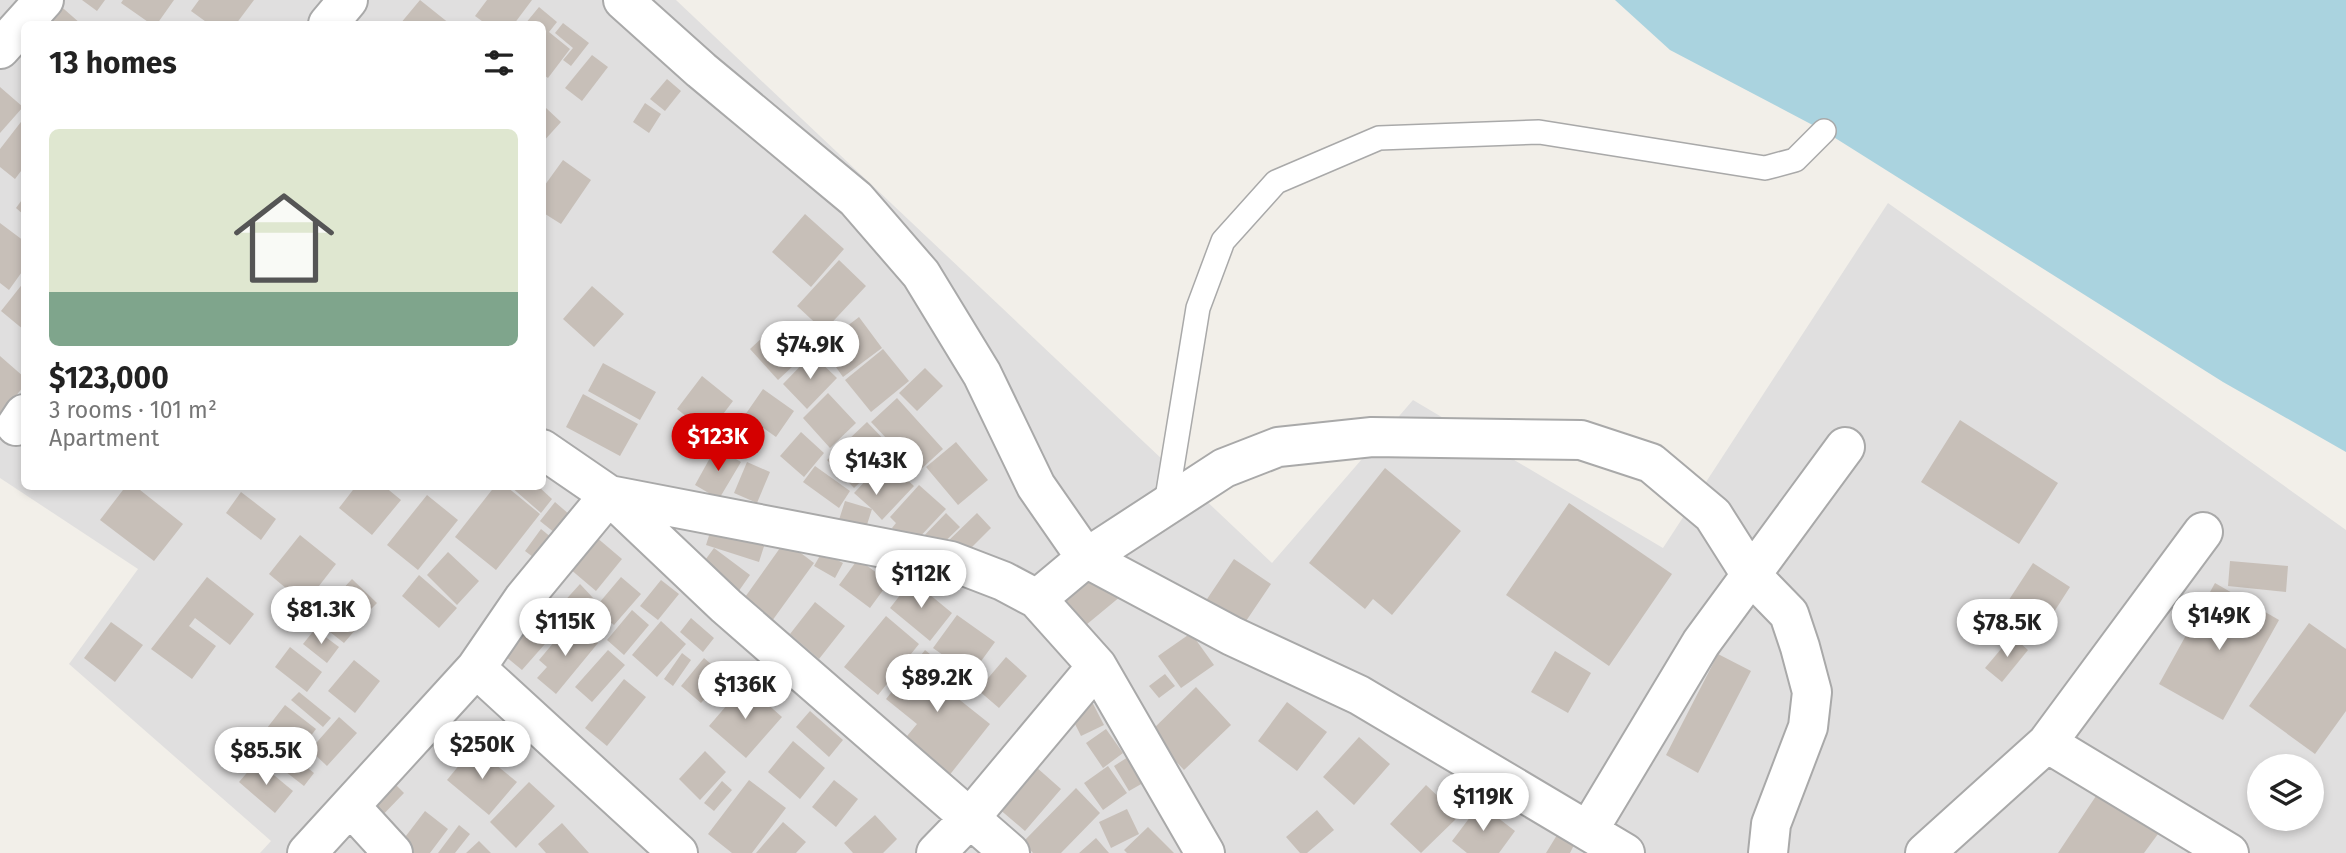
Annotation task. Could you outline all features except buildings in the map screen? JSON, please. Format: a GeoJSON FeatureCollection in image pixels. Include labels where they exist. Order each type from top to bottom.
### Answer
{"type":"FeatureCollection","features":[{"type":"Feature","properties":{"kind":"street"},"geometry":{"type":"LineString","coordinates":[[26,21],[44,0]]}},
{"type":"Feature","properties":{"kind":"street"},"geometry":{"type":"LineString","coordinates":[[330,21],[348,0]]}},
{"type":"Feature","properties":{"kind":"street"},"geometry":{"type":"LineString","coordinates":[[623,0],[701,70],[856,198],[921,274],[982,374],[1036,486],[1086,558],[1232,636],[1359,695],[1625,853]]}},
{"type":"Feature","properties":{"kind":"street"},"geometry":{"type":"LineString","coordinates":[[21,26],[0,50],[21,69]]}},
{"type":"Feature","properties":{"kind":"street"},"geometry":{"type":"LineString","coordinates":[[1037,599],[1086,558],[1166,503],[1224,468],[1278,447],[1372,438],[1581,440],[1651,463],[1713,515],[1751,575],[1789,614],[1812,692],[1808,727],[1771,824],[1768,853]]}},
{"type":"Feature","properties":{"kind":"street"},"geometry":{"type":"LineString","coordinates":[[1588,831],[1701,643],[1845,447]]}},
{"type":"Feature","properties":{"kind":"street"},"geometry":{"type":"LineString","coordinates":[[546,452],[609,495],[726,606],[1010,853]]}},
{"type":"Feature","properties":{"kind":"street"},"geometry":{"type":"LineString","coordinates":[[609,495],[951,561],[1003,581],[1037,599],[1097,666],[1205,853]]}},
{"type":"Feature","properties":{"kind":"street"},"geometry":{"type":"LineString","coordinates":[[307,853],[476,668],[524,598],[609,495]]}},
{"type":"Feature","properties":{"kind":"street"},"geometry":{"type":"LineString","coordinates":[[1925,853],[2047,743],[2203,532]]}},
{"type":"Feature","properties":{"kind":"street"},"geometry":{"type":"LineString","coordinates":[[936,853],[969,819],[1097,666]]}},
{"type":"Feature","properties":{"kind":"street"},"geometry":{"type":"LineString","coordinates":[[476,668],[678,853]]}},
{"type":"Feature","properties":{"kind":"street"},"geometry":{"type":"LineString","coordinates":[[2047,743],[2230,853]]}},
{"type":"Feature","properties":{"kind":"street"},"geometry":{"type":"LineString","coordinates":[[350,806],[393,853]]}},
{"type":"Feature","properties":{"kind":"lane"},"geometry":{"type":"LineString","coordinates":[[1166,503],[1198,308],[1223,241],[1276,182],[1379,138],[1539,132],[1765,168],[1795,160],[1825,131]]}},
{"type":"Feature","properties":{"kind":"shaded area"},"geometry":{"type":"Polygon","coordinates":[[[0,0],[676,0],[1272,563],[1413,400],[1663,548],[1888,203],[2346,530],[2346,853],[260,853],[271,841],[69,664],[138,569],[0,478],[0,0]]]}},
{"type":"Feature","properties":{"kind":"water"},"geometry":{"type":"Polygon","coordinates":[[[1615,0],[2346,0],[2346,452],[2223,382],[1824,131],[1670,50],[1615,0]]]}}]}
